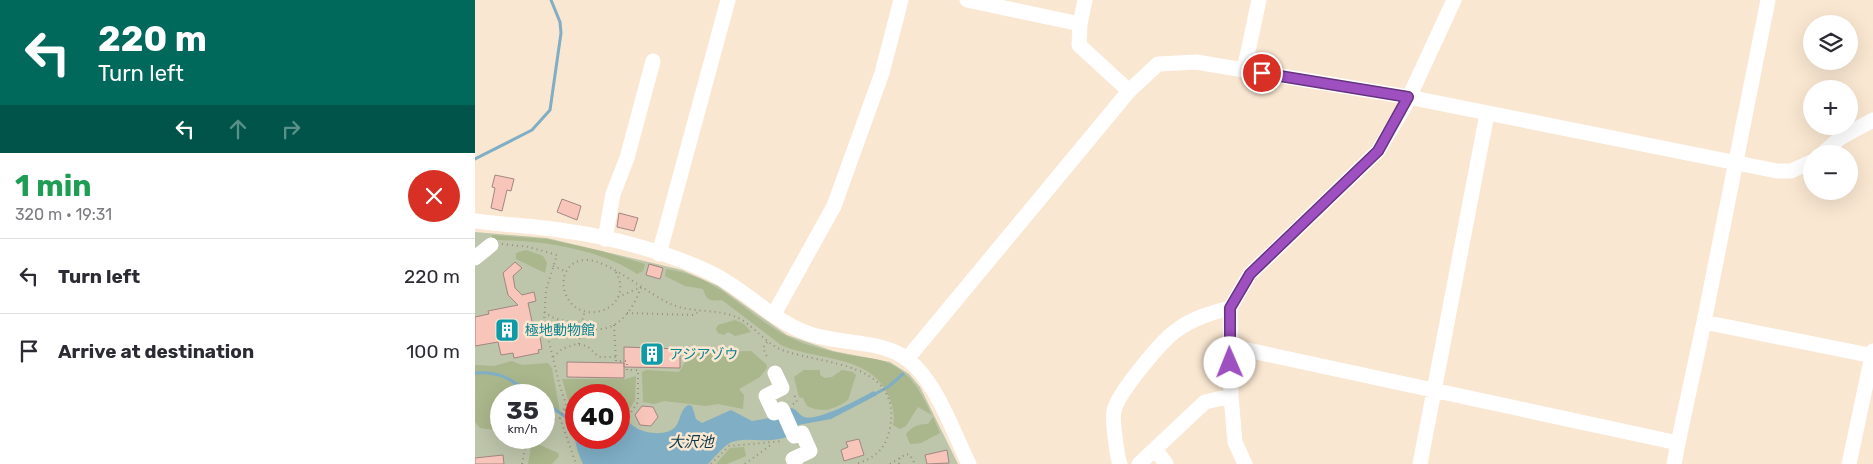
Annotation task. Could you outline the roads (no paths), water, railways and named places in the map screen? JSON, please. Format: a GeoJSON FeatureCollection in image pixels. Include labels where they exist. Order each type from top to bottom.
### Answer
{"type":"FeatureCollection","features":[{"type":"Feature","properties":{"kind":"street"},"geometry":{"type":"LineString","coordinates":[[659,254],[728,0]]}},
{"type":"Feature","properties":{"kind":"street"},"geometry":{"type":"LineString","coordinates":[[774,314],[833,206],[882,73],[901,0]]}},
{"type":"Feature","properties":{"kind":"street"},"geometry":{"type":"LineString","coordinates":[[967,0],[1080,24]]}},
{"type":"Feature","properties":{"kind":"street"},"geometry":{"type":"LineString","coordinates":[[1085,0],[1080,24],[1079,45],[1129,91]]}},
{"type":"Feature","properties":{"kind":"street"},"geometry":{"type":"LineString","coordinates":[[1244,70],[1259,0]]}},
{"type":"Feature","properties":{"kind":"street"},"geometry":{"type":"LineString","coordinates":[[1245,464],[1235,442],[1229,346],[1230,308],[1250,274],[1378,151],[1408,97],[1454,0]]}},
{"type":"Feature","properties":{"kind":"street"},"geometry":{"type":"LineString","coordinates":[[1674,464],[1769,0]]}},
{"type":"Feature","properties":{"kind":"street"},"geometry":{"type":"LineString","coordinates":[[605,239],[613,194],[627,158],[653,60]]}},
{"type":"Feature","properties":{"kind":"street"},"geometry":{"type":"LineString","coordinates":[[907,359],[1129,91],[1158,64],[1196,62],[1408,97],[1777,171],[1791,171],[1803,166]]}},
{"type":"Feature","properties":{"kind":"street"},"geometry":{"type":"LineString","coordinates":[[1419,464],[1487,114]]}},
{"type":"Feature","properties":{"kind":"street"},"geometry":{"type":"LineString","coordinates":[[1832,145],[1840,138],[1873,120]]}},
{"type":"Feature","properties":{"kind":"street"},"geometry":{"type":"LineString","coordinates":[[475,221],[568,231],[659,254],[689,264],[723,279],[791,326],[818,338],[885,348],[907,359],[929,383],[969,464]]}},
{"type":"Feature","properties":{"kind":"street"},"geometry":{"type":"LineString","coordinates":[[475,258],[491,245]]}},
{"type":"Feature","properties":{"kind":"street"},"geometry":{"type":"LineString","coordinates":[[1120,464],[1114,411],[1130,383],[1157,348],[1177,330],[1203,315],[1230,308]]}},
{"type":"Feature","properties":{"kind":"street"},"geometry":{"type":"LineString","coordinates":[[1704,322],[1873,354],[1849,464]]}},
{"type":"Feature","properties":{"kind":"street"},"geometry":{"type":"LineString","coordinates":[[1229,346],[1433,388],[1678,443]]}},
{"type":"Feature","properties":{"kind":"street"},"geometry":{"type":"LineString","coordinates":[[775,373],[782,388],[766,396],[774,413],[782,410],[794,436],[802,432],[810,451],[793,459],[795,464]]}},
{"type":"Feature","properties":{"kind":"street"},"geometry":{"type":"LineString","coordinates":[[1139,464],[1205,402],[1231,396]]}},
{"type":"Feature","properties":{"kind":"street"},"geometry":{"type":"LineString","coordinates":[[1155,449],[1166,464]]}},
{"type":"Feature","properties":{"kind":"water","name":"大沢池"},"geometry":{"type":"Polygon","coordinates":[[[874,391],[877,395],[831,419],[798,425],[798,431],[789,436],[770,440],[735,441],[728,444],[708,464],[583,464],[578,449],[630,449],[630,423],[642,431],[664,433],[676,426],[683,409],[688,405],[692,406],[696,419],[702,423],[731,410],[752,421],[776,417],[791,408],[804,417],[810,418],[828,413],[874,391]]]}},
{"type":"Feature","properties":{"kind":"waterway"},"geometry":{"type":"LineString","coordinates":[[475,159],[532,130],[550,110],[561,33],[560,22],[551,0]]}},
{"type":"Feature","properties":{"kind":"waterway"},"geometry":{"type":"LineString","coordinates":[[475,373],[492,373],[516,384]]}},
{"type":"Feature","properties":{"kind":"waterway"},"geometry":{"type":"LineString","coordinates":[[873,395],[888,387],[903,374]]}},
{"type":"Feature","properties":{"kind":"waterway"},"geometry":{"type":"LineString","coordinates":[[555,410],[565,416]]}},
{"type":"Feature","properties":{"kind":"place","name":"極地動物館"},"geometry":{"type":"Point","coordinates":[507,330]}},
{"type":"Feature","properties":{"kind":"place","name":"アジアゾウ"},"geometry":{"type":"Point","coordinates":[652,354]}}]}
